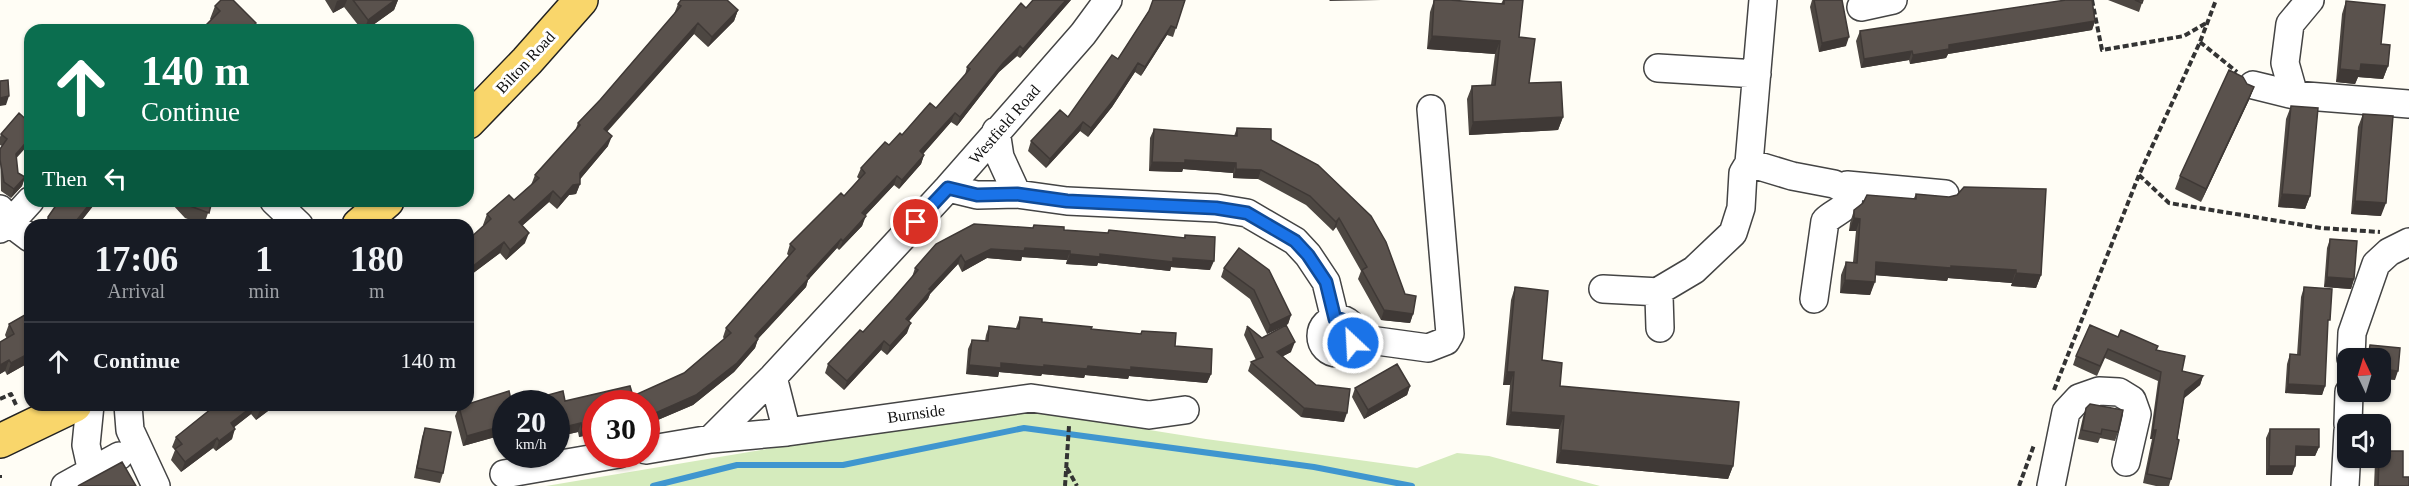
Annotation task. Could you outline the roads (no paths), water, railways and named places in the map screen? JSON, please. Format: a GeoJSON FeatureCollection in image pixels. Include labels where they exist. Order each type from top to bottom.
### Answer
{"type":"FeatureCollection","features":[{"type":"Feature","properties":{"kind":"main road","name":"Bilton Road"},"geometry":{"type":"LineString","coordinates":[[474,116],[581,0]]}},
{"type":"Feature","properties":{"kind":"main road"},"geometry":{"type":"LineString","coordinates":[[366,219],[380,207]]}},
{"type":"Feature","properties":{"kind":"main road"},"geometry":{"type":"LineString","coordinates":[[0,416],[24,404]]}},
{"type":"Feature","properties":{"kind":"main road"},"geometry":{"type":"LineString","coordinates":[[0,441],[62,411]]}},
{"type":"Feature","properties":{"kind":"street","name":"Westfield Road"},"geometry":{"type":"LineString","coordinates":[[711,439],[773,377],[948,188],[1083,34],[1108,0]]}},
{"type":"Feature","properties":{"kind":"street"},"geometry":{"type":"LineString","coordinates":[[1660,328],[1660,292],[1662,289],[1694,270],[1733,233],[1741,208],[1743,173],[1749,163],[1763,0]]}},
{"type":"Feature","properties":{"kind":"street"},"geometry":{"type":"LineString","coordinates":[[1861,8],[1893,0]]}},
{"type":"Feature","properties":{"kind":"street"},"geometry":{"type":"LineString","coordinates":[[2294,95],[2285,63],[2290,24],[2310,0]]}},
{"type":"Feature","properties":{"kind":"street"},"geometry":{"type":"LineString","coordinates":[[1658,68],[1757,74]]}},
{"type":"Feature","properties":{"kind":"street"},"geometry":{"type":"LineString","coordinates":[[2253,85],[2294,95],[2409,104]]}},
{"type":"Feature","properties":{"kind":"street"},"geometry":{"type":"LineString","coordinates":[[948,188],[977,195],[1017,194],[1067,201],[1216,208],[1247,213],[1295,241],[1308,255],[1326,282],[1335,319],[1325,324],[1321,334],[1328,349],[1345,351],[1350,348],[1355,338],[1428,348],[1446,341],[1450,334],[1431,109]]}},
{"type":"Feature","properties":{"kind":"street"},"geometry":{"type":"LineString","coordinates":[[996,131],[1000,157],[1017,194]]}},
{"type":"Feature","properties":{"kind":"street"},"geometry":{"type":"LineString","coordinates":[[1749,163],[1842,188],[1848,196],[1848,204],[1825,221],[1814,299]]}},
{"type":"Feature","properties":{"kind":"street"},"geometry":{"type":"LineString","coordinates":[[1842,188],[1847,185],[1945,194]]}},
{"type":"Feature","properties":{"kind":"street"},"geometry":{"type":"LineString","coordinates":[[10,225],[25,207]]}},
{"type":"Feature","properties":{"kind":"street"},"geometry":{"type":"LineString","coordinates":[[280,207],[293,219]]}},
{"type":"Feature","properties":{"kind":"street"},"geometry":{"type":"LineString","coordinates":[[2351,348],[2352,333],[2376,264],[2389,252],[2398,237]]}},
{"type":"Feature","properties":{"kind":"street"},"geometry":{"type":"LineString","coordinates":[[1603,289],[1660,292]]}},
{"type":"Feature","properties":{"kind":"street"},"geometry":{"type":"LineString","coordinates":[[773,377],[787,432]]}},
{"type":"Feature","properties":{"kind":"street"},"geometry":{"type":"LineString","coordinates":[[2051,486],[2066,412],[2079,398],[2099,391],[2119,392],[2132,400],[2137,414],[2126,462]]}},
{"type":"Feature","properties":{"kind":"street","name":"Burnside"},"geometry":{"type":"LineString","coordinates":[[660,448],[1031,398],[1149,415],[1185,410]]}},
{"type":"Feature","properties":{"kind":"street"},"geometry":{"type":"LineString","coordinates":[[89,411],[86,445],[90,463],[89,472]]}},
{"type":"Feature","properties":{"kind":"street"},"geometry":{"type":"LineString","coordinates":[[128,411],[130,430],[156,486]]}},
{"type":"Feature","properties":{"kind":"street"},"geometry":{"type":"LineString","coordinates":[[65,486],[119,456]]}},
{"type":"Feature","properties":{"kind":"street"},"geometry":{"type":"LineString","coordinates":[[504,474],[582,460]]}},
{"type":"Feature","properties":{"kind":"street"},"geometry":{"type":"LineString","coordinates":[[2345,486],[2346,468]]}},
{"type":"Feature","properties":{"kind":"waterway"},"geometry":{"type":"LineString","coordinates":[[653,486],[737,465],[843,465],[1024,428],[1314,467],[1412,486]]}}]}
